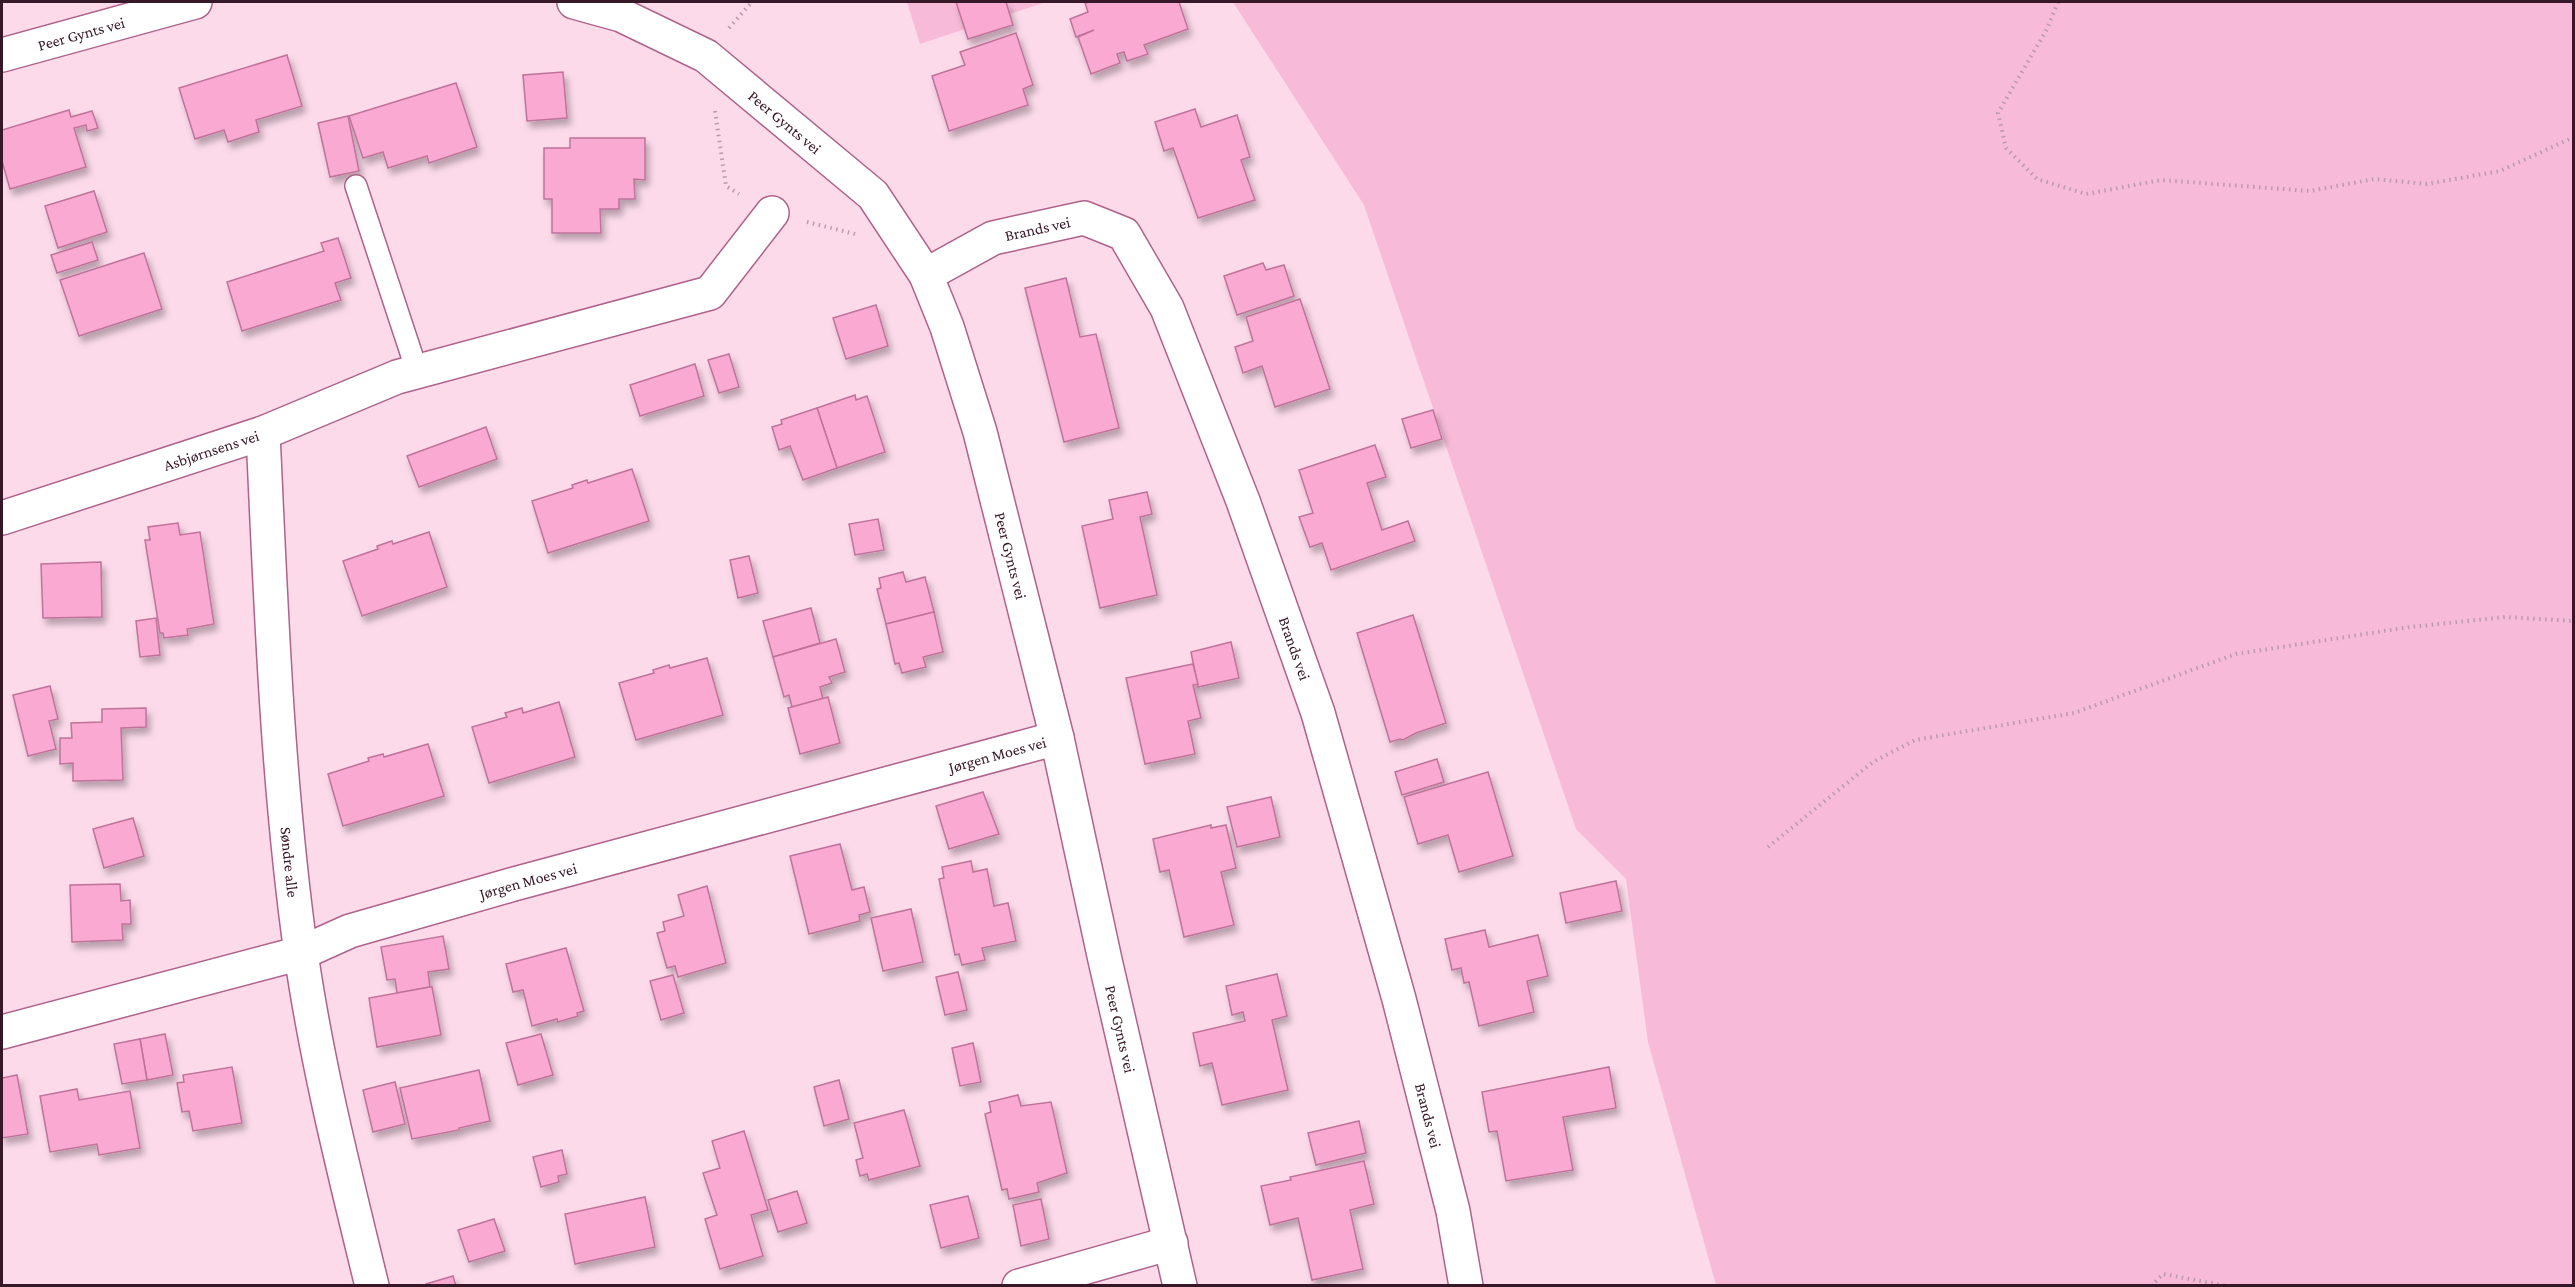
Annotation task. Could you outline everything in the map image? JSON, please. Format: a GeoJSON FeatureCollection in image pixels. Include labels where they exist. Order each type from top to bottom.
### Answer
{"type":"FeatureCollection","features":[{"type":"Feature","properties":{"kind":"street","name":"Peer Gynts vei"},"geometry":{"type":"LineString","coordinates":[[2,55],[195,2]]}},
{"type":"Feature","properties":{"kind":"street","name":"Peer Gynts vei"},"geometry":{"type":"LineString","coordinates":[[574,2],[621,15],[706,56],[873,195],[926,275],[947,327],[980,432],[1057,738],[1180,1286]]}},
{"type":"Feature","properties":{"kind":"street","name":"Asbjørnsens vei"},"geometry":{"type":"LineString","coordinates":[[2,518],[263,433],[397,376],[710,293],[772,213]]}},
{"type":"Feature","properties":{"kind":"street","name":"Brands vei"},"geometry":{"type":"LineString","coordinates":[[926,275],[993,238],[1084,218],[1124,234],[1167,308],[1243,501],[1318,713],[1399,999],[1453,1211],[1466,1286]]}},
{"type":"Feature","properties":{"kind":"street","name":"Søndre alle"},"geometry":{"type":"LineString","coordinates":[[263,433],[272,628],[289,845],[301,953],[332,1125],[372,1286]]}},
{"type":"Feature","properties":{"kind":"street","name":"Jørgen Moes vei"},"geometry":{"type":"LineString","coordinates":[[2,1032],[301,953],[350,931],[503,887],[1057,738]]}},
{"type":"Feature","properties":{"kind":"street"},"geometry":{"type":"LineString","coordinates":[[1019,1286],[1171,1244]]}},
{"type":"Feature","properties":{"kind":"lane"},"geometry":{"type":"LineString","coordinates":[[356,186],[417,371]]}},
{"type":"Feature","properties":{"kind":"path"},"geometry":{"type":"LineString","coordinates":[[2058,2],[2047,29],[1998,113],[2006,148],[2037,179],[2086,194],[2161,180],[2310,191],[2374,179],[2427,184],[2500,171],[2574,137]]}},
{"type":"Feature","properties":{"kind":"path"},"geometry":{"type":"LineString","coordinates":[[1768,847],[1873,762],[1915,740],[2074,713],[2236,654],[2410,627],[2505,617],[2574,621]]}},
{"type":"Feature","properties":{"kind":"path"},"geometry":{"type":"LineString","coordinates":[[2151,1286],[2163,1274],[2227,1286]]}},
{"type":"Feature","properties":{"kind":"shaded area"},"geometry":{"type":"Polygon","coordinates":[[[907,2],[1046,2],[920,44],[907,2]]]}},
{"type":"Feature","properties":{"kind":"shaded area"},"geometry":{"type":"Polygon","coordinates":[[[1233,2],[2573,2],[2573,1285],[1716,1285],[1648,1042],[1626,879],[1576,829],[1364,205],[1233,2]]]}},
{"type":"Feature","properties":{"kind":"building"},"geometry":{"type":"Polygon","coordinates":[[[956,2],[1006,2],[1013,25],[968,39],[956,2]]]}},
{"type":"Feature","properties":{"kind":"building"},"geometry":{"type":"Polygon","coordinates":[[[1179,2],[1188,29],[1144,45],[1148,54],[1127,61],[1124,52],[1117,54],[1120,63],[1091,74],[1078,37],[1094,30],[1076,37],[1070,19],[1088,12],[1085,3],[1179,2]]]}},
{"type":"Feature","properties":{"kind":"building"},"geometry":{"type":"Polygon","coordinates":[[[1016,33],[1033,85],[1023,89],[1028,105],[949,131],[932,76],[965,65],[960,52],[1016,33]]]}},
{"type":"Feature","properties":{"kind":"building"},"geometry":{"type":"Polygon","coordinates":[[[287,55],[302,106],[256,120],[259,132],[228,142],[224,130],[195,139],[179,88],[287,55]]]}},
{"type":"Feature","properties":{"kind":"building"},"geometry":{"type":"Polygon","coordinates":[[[563,72],[567,118],[527,121],[523,75],[563,72]]]}},
{"type":"Feature","properties":{"kind":"building"},"geometry":{"type":"Polygon","coordinates":[[[456,83],[477,147],[429,163],[427,156],[388,168],[383,152],[363,158],[349,116],[456,83]]]}},
{"type":"Feature","properties":{"kind":"building"},"geometry":{"type":"Polygon","coordinates":[[[1195,109],[1201,127],[1237,115],[1250,157],[1241,160],[1255,200],[1198,218],[1173,148],[1164,151],[1155,122],[1195,109]]]}},
{"type":"Feature","properties":{"kind":"building"},"geometry":{"type":"Polygon","coordinates":[[[69,110],[71,117],[92,111],[98,128],[87,131],[86,125],[74,128],[86,167],[10,189],[2,161],[2,130],[69,110]]]}},
{"type":"Feature","properties":{"kind":"building"},"geometry":{"type":"Polygon","coordinates":[[[348,116],[359,171],[330,177],[318,123],[348,116]]]}},
{"type":"Feature","properties":{"kind":"building"},"geometry":{"type":"Polygon","coordinates":[[[570,138],[645,138],[645,180],[634,179],[635,199],[619,199],[619,209],[600,209],[601,233],[552,233],[552,199],[544,199],[544,148],[570,148],[570,138]]]}},
{"type":"Feature","properties":{"kind":"building"},"geometry":{"type":"Polygon","coordinates":[[[94,191],[107,232],[58,248],[45,206],[94,191]]]}},
{"type":"Feature","properties":{"kind":"building"},"geometry":{"type":"Polygon","coordinates":[[[338,238],[351,278],[335,283],[341,300],[242,331],[227,282],[324,251],[321,243],[338,238]]]}},
{"type":"Feature","properties":{"kind":"building"},"geometry":{"type":"Polygon","coordinates":[[[92,242],[98,260],[57,273],[51,255],[92,242]]]}},
{"type":"Feature","properties":{"kind":"building"},"geometry":{"type":"Polygon","coordinates":[[[144,253],[162,309],[79,336],[60,280],[144,253]]]}},
{"type":"Feature","properties":{"kind":"building"},"geometry":{"type":"Polygon","coordinates":[[[1263,263],[1266,270],[1284,265],[1294,296],[1237,315],[1224,276],[1263,263]]]}},
{"type":"Feature","properties":{"kind":"building"},"geometry":{"type":"Polygon","coordinates":[[[1066,278],[1080,337],[1096,334],[1119,428],[1064,442],[1025,288],[1066,278]]]}},
{"type":"Feature","properties":{"kind":"building"},"geometry":{"type":"Polygon","coordinates":[[[1300,299],[1330,389],[1275,407],[1262,366],[1243,373],[1235,347],[1253,341],[1246,317],[1300,299]]]}},
{"type":"Feature","properties":{"kind":"building"},"geometry":{"type":"Polygon","coordinates":[[[876,305],[888,346],[846,359],[833,318],[876,305]]]}},
{"type":"Feature","properties":{"kind":"building"},"geometry":{"type":"Polygon","coordinates":[[[729,354],[739,387],[719,393],[708,360],[729,354]]]}},
{"type":"Feature","properties":{"kind":"building"},"geometry":{"type":"Polygon","coordinates":[[[695,364],[704,396],[640,416],[630,385],[695,364]]]}},
{"type":"Feature","properties":{"kind":"building"},"geometry":{"type":"Polygon","coordinates":[[[855,395],[856,400],[867,396],[885,452],[837,468],[817,408],[855,395]]]}},
{"type":"Feature","properties":{"kind":"building"},"geometry":{"type":"Polygon","coordinates":[[[817,408],[837,468],[803,480],[790,446],[779,450],[772,427],[782,424],[781,420],[817,408]]]}},
{"type":"Feature","properties":{"kind":"building"},"geometry":{"type":"Polygon","coordinates":[[[1433,410],[1442,439],[1411,448],[1402,419],[1433,410]]]}},
{"type":"Feature","properties":{"kind":"building"},"geometry":{"type":"Polygon","coordinates":[[[486,427],[497,459],[419,487],[407,456],[486,427]]]}},
{"type":"Feature","properties":{"kind":"building"},"geometry":{"type":"Polygon","coordinates":[[[1375,445],[1386,477],[1367,483],[1382,530],[1408,521],[1415,541],[1331,570],[1322,543],[1310,547],[1299,517],[1313,513],[1299,470],[1375,445]]]}},
{"type":"Feature","properties":{"kind":"building"},"geometry":{"type":"Polygon","coordinates":[[[632,469],[649,521],[548,553],[532,501],[573,488],[572,485],[587,480],[588,483],[632,469]]]}},
{"type":"Feature","properties":{"kind":"building"},"geometry":{"type":"Polygon","coordinates":[[[1147,492],[1152,514],[1140,517],[1157,595],[1100,608],[1082,526],[1113,519],[1109,500],[1147,492]]]}},
{"type":"Feature","properties":{"kind":"building"},"geometry":{"type":"Polygon","coordinates":[[[878,519],[884,550],[855,555],[849,524],[878,519]]]}},
{"type":"Feature","properties":{"kind":"building"},"geometry":{"type":"Polygon","coordinates":[[[178,523],[180,535],[200,532],[214,624],[187,629],[188,635],[164,638],[163,633],[160,633],[145,540],[150,540],[148,527],[178,523]]]}},
{"type":"Feature","properties":{"kind":"building"},"geometry":{"type":"Polygon","coordinates":[[[429,532],[447,587],[362,616],[343,561],[378,549],[377,546],[392,541],[393,544],[429,532]]]}},
{"type":"Feature","properties":{"kind":"building"},"geometry":{"type":"Polygon","coordinates":[[[749,556],[758,593],[738,598],[730,560],[749,556]]]}},
{"type":"Feature","properties":{"kind":"building"},"geometry":{"type":"Polygon","coordinates":[[[101,562],[102,617],[43,618],[41,564],[101,562]]]}},
{"type":"Feature","properties":{"kind":"building"},"geometry":{"type":"Polygon","coordinates":[[[903,572],[906,582],[925,577],[934,612],[886,624],[877,589],[881,588],[879,578],[903,572]]]}},
{"type":"Feature","properties":{"kind":"building"},"geometry":{"type":"Polygon","coordinates":[[[811,608],[820,643],[773,657],[763,621],[811,608]]]}},
{"type":"Feature","properties":{"kind":"building"},"geometry":{"type":"Polygon","coordinates":[[[934,612],[943,652],[923,657],[926,667],[902,673],[899,663],[895,664],[886,624],[934,612]]]}},
{"type":"Feature","properties":{"kind":"building"},"geometry":{"type":"Polygon","coordinates":[[[1413,615],[1446,723],[1403,740],[1390,742],[1357,633],[1413,615]]]}},
{"type":"Feature","properties":{"kind":"building"},"geometry":{"type":"Polygon","coordinates":[[[156,618],[160,655],[140,657],[136,621],[156,618]]]}},
{"type":"Feature","properties":{"kind":"building"},"geometry":{"type":"Polygon","coordinates":[[[836,639],[845,672],[829,677],[832,683],[820,687],[823,699],[792,707],[789,695],[784,697],[773,657],[836,639]]]}},
{"type":"Feature","properties":{"kind":"building"},"geometry":{"type":"Polygon","coordinates":[[[1231,642],[1239,678],[1198,687],[1191,652],[1231,642]]]}},
{"type":"Feature","properties":{"kind":"building"},"geometry":{"type":"Polygon","coordinates":[[[707,658],[723,715],[636,740],[619,683],[654,673],[653,670],[669,665],[670,668],[707,658]]]}},
{"type":"Feature","properties":{"kind":"building"},"geometry":{"type":"Polygon","coordinates":[[[1193,664],[1198,684],[1193,685],[1201,718],[1188,721],[1195,754],[1145,764],[1126,678],[1193,664]]]}},
{"type":"Feature","properties":{"kind":"building"},"geometry":{"type":"Polygon","coordinates":[[[50,686],[58,719],[49,721],[56,749],[28,756],[13,695],[50,686]]]}},
{"type":"Feature","properties":{"kind":"building"},"geometry":{"type":"Polygon","coordinates":[[[828,697],[840,743],[800,754],[788,708],[828,697]]]}},
{"type":"Feature","properties":{"kind":"building"},"geometry":{"type":"Polygon","coordinates":[[[559,702],[575,757],[489,783],[472,727],[507,717],[505,713],[522,708],[523,713],[559,702]]]}},
{"type":"Feature","properties":{"kind":"building"},"geometry":{"type":"Polygon","coordinates":[[[146,708],[146,727],[121,728],[123,780],[73,781],[73,763],[60,764],[60,738],[72,738],[71,723],[102,722],[102,709],[146,708]]]}},
{"type":"Feature","properties":{"kind":"building"},"geometry":{"type":"Polygon","coordinates":[[[428,744],[444,796],[343,826],[328,774],[369,761],[368,758],[383,754],[384,757],[428,744]]]}},
{"type":"Feature","properties":{"kind":"building"},"geometry":{"type":"Polygon","coordinates":[[[1437,759],[1444,782],[1402,795],[1395,772],[1437,759]]]}},
{"type":"Feature","properties":{"kind":"building"},"geometry":{"type":"Polygon","coordinates":[[[1488,772],[1513,856],[1459,872],[1448,835],[1418,844],[1404,797],[1488,772]]]}},
{"type":"Feature","properties":{"kind":"building"},"geometry":{"type":"Polygon","coordinates":[[[983,792],[999,834],[949,849],[936,806],[983,792]]]}},
{"type":"Feature","properties":{"kind":"building"},"geometry":{"type":"Polygon","coordinates":[[[1271,797],[1280,837],[1237,847],[1227,807],[1271,797]]]}},
{"type":"Feature","properties":{"kind":"building"},"geometry":{"type":"Polygon","coordinates":[[[133,818],[144,856],[104,868],[93,829],[133,818]]]}},
{"type":"Feature","properties":{"kind":"building"},"geometry":{"type":"Polygon","coordinates":[[[1211,825],[1211,828],[1226,825],[1236,868],[1221,872],[1234,925],[1184,937],[1169,870],[1160,872],[1153,839],[1211,825]]]}},
{"type":"Feature","properties":{"kind":"building"},"geometry":{"type":"Polygon","coordinates":[[[840,844],[852,890],[864,887],[870,912],[859,915],[860,921],[809,934],[790,856],[840,844]]]}},
{"type":"Feature","properties":{"kind":"building"},"geometry":{"type":"Polygon","coordinates":[[[971,861],[973,872],[987,869],[994,906],[1008,903],[1016,941],[982,948],[985,960],[962,965],[959,954],[955,955],[939,879],[944,878],[942,867],[971,861]]]}},
{"type":"Feature","properties":{"kind":"building"},"geometry":{"type":"Polygon","coordinates":[[[1616,881],[1622,911],[1566,923],[1560,893],[1616,881]]]}},
{"type":"Feature","properties":{"kind":"building"},"geometry":{"type":"Polygon","coordinates":[[[120,884],[121,901],[130,900],[131,924],[122,924],[123,940],[72,942],[70,885],[120,884]]]}},
{"type":"Feature","properties":{"kind":"building"},"geometry":{"type":"Polygon","coordinates":[[[707,886],[726,963],[678,977],[675,966],[667,968],[657,933],[665,931],[663,922],[684,916],[678,895],[707,886]]]}},
{"type":"Feature","properties":{"kind":"building"},"geometry":{"type":"Polygon","coordinates":[[[911,909],[923,962],[883,971],[871,918],[911,909]]]}},
{"type":"Feature","properties":{"kind":"building"},"geometry":{"type":"Polygon","coordinates":[[[1485,930],[1489,947],[1538,935],[1548,976],[1527,981],[1534,1012],[1479,1026],[1469,982],[1464,983],[1461,968],[1452,970],[1445,939],[1485,930]]]}},
{"type":"Feature","properties":{"kind":"building"},"geometry":{"type":"Polygon","coordinates":[[[443,936],[449,969],[428,972],[430,987],[397,993],[395,979],[387,980],[381,947],[443,936]]]}},
{"type":"Feature","properties":{"kind":"building"},"geometry":{"type":"Polygon","coordinates":[[[566,948],[584,1011],[577,1013],[578,1016],[558,1022],[557,1019],[532,1026],[523,990],[513,992],[506,964],[566,948]]]}},
{"type":"Feature","properties":{"kind":"building"},"geometry":{"type":"Polygon","coordinates":[[[958,972],[967,1010],[945,1015],[936,977],[958,972]]]}},
{"type":"Feature","properties":{"kind":"building"},"geometry":{"type":"Polygon","coordinates":[[[1277,974],[1287,1016],[1272,1020],[1288,1090],[1222,1105],[1212,1063],[1200,1066],[1193,1033],[1245,1021],[1243,1012],[1232,1015],[1226,986],[1277,974]]]}},
{"type":"Feature","properties":{"kind":"building"},"geometry":{"type":"Polygon","coordinates":[[[673,975],[684,1013],[661,1020],[650,981],[673,975]]]}},
{"type":"Feature","properties":{"kind":"building"},"geometry":{"type":"Polygon","coordinates":[[[432,987],[441,1035],[377,1047],[369,998],[432,987]]]}},
{"type":"Feature","properties":{"kind":"building"},"geometry":{"type":"Polygon","coordinates":[[[165,1034],[173,1075],[147,1080],[140,1039],[165,1034]]]}},
{"type":"Feature","properties":{"kind":"building"},"geometry":{"type":"Polygon","coordinates":[[[541,1034],[553,1075],[518,1085],[506,1043],[541,1034]]]}},
{"type":"Feature","properties":{"kind":"building"},"geometry":{"type":"Polygon","coordinates":[[[140,1039],[147,1080],[122,1084],[114,1044],[140,1039]]]}},
{"type":"Feature","properties":{"kind":"building"},"geometry":{"type":"Polygon","coordinates":[[[973,1043],[981,1082],[960,1086],[952,1048],[973,1043]]]}},
{"type":"Feature","properties":{"kind":"building"},"geometry":{"type":"Polygon","coordinates":[[[232,1067],[242,1123],[193,1131],[189,1111],[182,1112],[177,1083],[184,1082],[183,1075],[232,1067]]]}},
{"type":"Feature","properties":{"kind":"building"},"geometry":{"type":"Polygon","coordinates":[[[1609,1067],[1616,1108],[1563,1117],[1573,1170],[1506,1181],[1497,1131],[1489,1132],[1482,1092],[1609,1067]]]}},
{"type":"Feature","properties":{"kind":"building"},"geometry":{"type":"Polygon","coordinates":[[[479,1070],[490,1121],[412,1139],[400,1088],[479,1070]]]}},
{"type":"Feature","properties":{"kind":"building"},"geometry":{"type":"Polygon","coordinates":[[[17,1075],[28,1134],[2,1138],[2,1078],[17,1075]]]}},
{"type":"Feature","properties":{"kind":"building"},"geometry":{"type":"Polygon","coordinates":[[[839,1080],[849,1119],[824,1126],[814,1087],[839,1080]]]}},
{"type":"Feature","properties":{"kind":"building"},"geometry":{"type":"Polygon","coordinates":[[[395,1082],[405,1124],[373,1132],[363,1090],[395,1082]]]}},
{"type":"Feature","properties":{"kind":"building"},"geometry":{"type":"Polygon","coordinates":[[[77,1089],[79,1100],[130,1091],[140,1148],[99,1155],[97,1144],[50,1152],[40,1096],[77,1089]]]}},
{"type":"Feature","properties":{"kind":"building"},"geometry":{"type":"Polygon","coordinates":[[[1018,1095],[1021,1106],[1051,1102],[1067,1173],[1037,1183],[1039,1192],[1009,1199],[1007,1189],[1002,1190],[985,1114],[991,1112],[989,1102],[1018,1095]]]}},
{"type":"Feature","properties":{"kind":"building"},"geometry":{"type":"Polygon","coordinates":[[[904,1110],[920,1166],[869,1180],[867,1174],[860,1176],[856,1160],[863,1158],[854,1123],[904,1110]]]}},
{"type":"Feature","properties":{"kind":"building"},"geometry":{"type":"Polygon","coordinates":[[[1359,1121],[1366,1153],[1316,1165],[1308,1133],[1359,1121]]]}},
{"type":"Feature","properties":{"kind":"building"},"geometry":{"type":"Polygon","coordinates":[[[744,1131],[768,1210],[751,1215],[763,1256],[720,1269],[705,1219],[717,1215],[703,1173],[720,1168],[712,1141],[744,1131]]]}},
{"type":"Feature","properties":{"kind":"building"},"geometry":{"type":"Polygon","coordinates":[[[562,1150],[567,1174],[558,1176],[559,1182],[541,1187],[533,1157],[562,1150]]]}},
{"type":"Feature","properties":{"kind":"building"},"geometry":{"type":"Polygon","coordinates":[[[1364,1161],[1374,1204],[1350,1210],[1363,1269],[1312,1280],[1298,1218],[1270,1225],[1261,1186],[1291,1180],[1290,1177],[1364,1161]]]}},
{"type":"Feature","properties":{"kind":"building"},"geometry":{"type":"Polygon","coordinates":[[[797,1191],[807,1223],[778,1232],[768,1200],[797,1191]]]}},
{"type":"Feature","properties":{"kind":"building"},"geometry":{"type":"Polygon","coordinates":[[[968,1196],[979,1238],[941,1248],[930,1205],[968,1196]]]}},
{"type":"Feature","properties":{"kind":"building"},"geometry":{"type":"Polygon","coordinates":[[[645,1197],[655,1247],[575,1264],[565,1214],[645,1197]]]}},
{"type":"Feature","properties":{"kind":"building"},"geometry":{"type":"Polygon","coordinates":[[[1041,1199],[1049,1239],[1021,1246],[1013,1205],[1041,1199]]]}},
{"type":"Feature","properties":{"kind":"building"},"geometry":{"type":"Polygon","coordinates":[[[494,1219],[505,1251],[469,1262],[458,1230],[494,1219]]]}},
{"type":"Feature","properties":{"kind":"building"},"geometry":{"type":"Polygon","coordinates":[[[453,1276],[456,1286],[427,1286],[426,1284],[453,1276]]]}}]}
